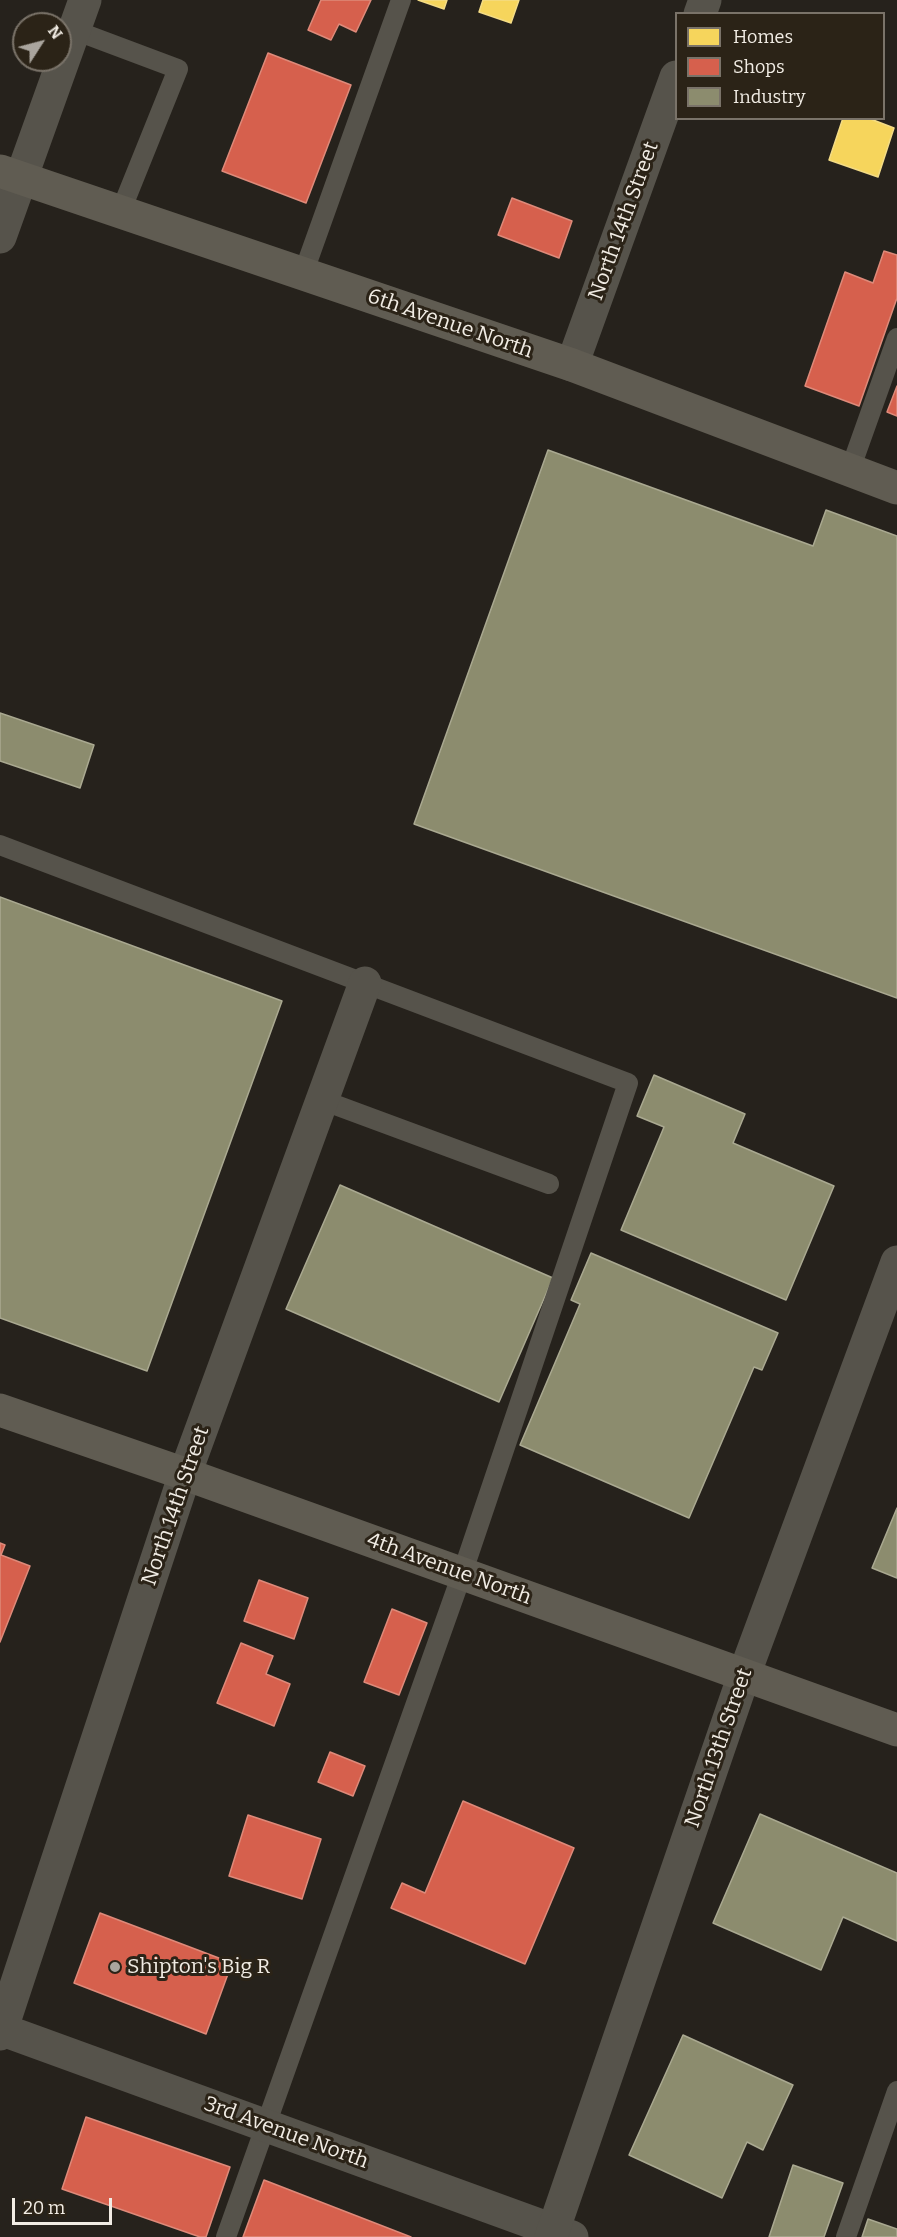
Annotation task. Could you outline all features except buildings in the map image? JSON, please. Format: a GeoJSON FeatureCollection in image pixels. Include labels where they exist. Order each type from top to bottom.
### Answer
{"type":"FeatureCollection","features":[{"type":"Feature","properties":{"kind":"main road","name":"6th Avenue North"},"geometry":{"type":"LineString","coordinates":[[10,174],[572,365],[897,488]]}},
{"type":"Feature","properties":{"kind":"main road","name":"4th Avenue North"},"geometry":{"type":"LineString","coordinates":[[0,1410],[185,1474],[897,1730]]}},
{"type":"Feature","properties":{"kind":"street"},"geometry":{"type":"LineString","coordinates":[[0,237],[10,174],[74,30],[84,0]]}},
{"type":"Feature","properties":{"kind":"street","name":"North 14th Street"},"geometry":{"type":"LineString","coordinates":[[572,365],[675,80]]}},
{"type":"Feature","properties":{"kind":"street","name":"North 14th Street"},"geometry":{"type":"LineString","coordinates":[[0,2031],[185,1474],[365,983]]}},
{"type":"Feature","properties":{"kind":"street","name":"North 13th Street"},"geometry":{"type":"LineString","coordinates":[[559,2235],[744,1675],[897,1262]]}},
{"type":"Feature","properties":{"kind":"street","name":"3rd Avenue North"},"geometry":{"type":"LineString","coordinates":[[0,2031],[265,2125],[559,2235]]}},
{"type":"Feature","properties":{"kind":"lane"},"geometry":{"type":"LineString","coordinates":[[303,274],[401,0]]}},
{"type":"Feature","properties":{"kind":"lane"},"geometry":{"type":"LineString","coordinates":[[74,30],[178,69],[120,213]]}},
{"type":"Feature","properties":{"kind":"lane"},"geometry":{"type":"LineString","coordinates":[[850,470],[897,338]]}},
{"type":"Feature","properties":{"kind":"lane"},"geometry":{"type":"LineString","coordinates":[[0,845],[628,1083],[462,1574],[226,2237]]}},
{"type":"Feature","properties":{"kind":"lane"},"geometry":{"type":"LineString","coordinates":[[322,1101],[549,1184]]}},
{"type":"Feature","properties":{"kind":"lane"},"geometry":{"type":"LineString","coordinates":[[846,2237],[897,2091]]}},
{"type":"Feature","properties":{"kind":"place","name":"Shipton's Big R"},"geometry":{"type":"Point","coordinates":[115,1967]}}]}
